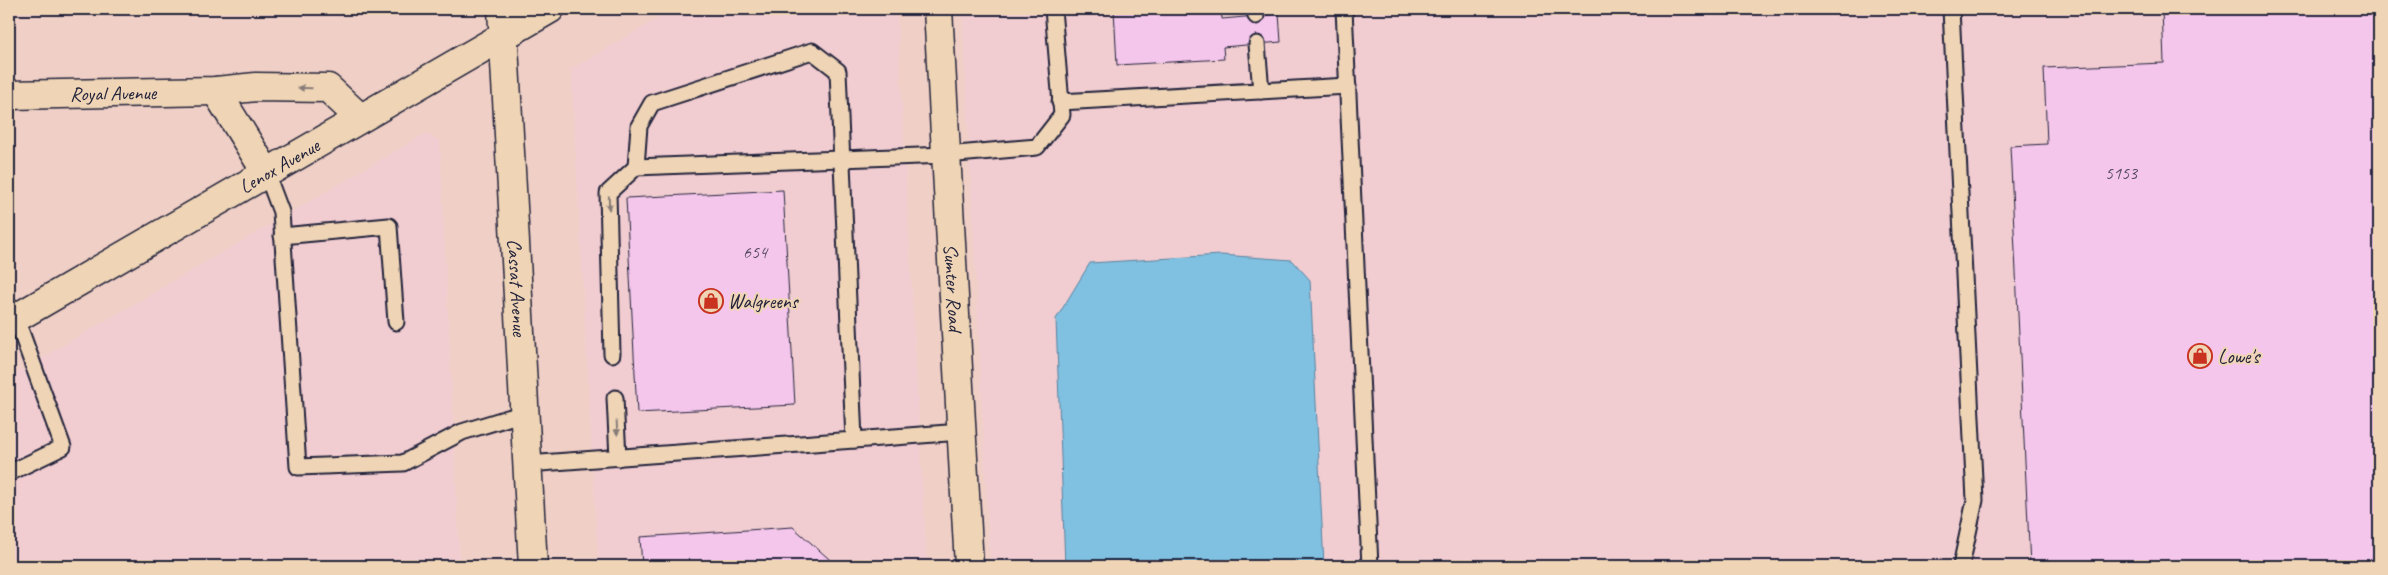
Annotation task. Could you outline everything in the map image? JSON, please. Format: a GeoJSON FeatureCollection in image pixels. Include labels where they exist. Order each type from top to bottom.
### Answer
{"type":"FeatureCollection","features":[{"type":"Feature","properties":{"kind":"main road","name":"Cassat Avenue"},"geometry":{"type":"LineString","coordinates":[[502,9],[533,566]]}},
{"type":"Feature","properties":{"kind":"main road","name":"Lenox Avenue"},"geometry":{"type":"LineString","coordinates":[[12,320],[550,9]]}},
{"type":"Feature","properties":{"kind":"main road","name":"Sumter Road"},"geometry":{"type":"LineString","coordinates":[[938,9],[969,566]]}},
{"type":"Feature","properties":{"kind":"main road","name":"Royal Avenue"},"geometry":{"type":"LineString","coordinates":[[9,95],[216,91],[256,86],[328,88],[360,118]]}},
{"type":"Feature","properties":{"kind":"main road"},"geometry":{"type":"LineString","coordinates":[[216,91],[266,172]]}},
{"type":"Feature","properties":{"kind":"lane"},"geometry":{"type":"LineString","coordinates":[[612,354],[608,193],[636,167],[946,155],[1037,147],[1062,114],[1053,9]]}},
{"type":"Feature","properties":{"kind":"lane"},"geometry":{"type":"LineString","coordinates":[[1344,9],[1370,566]]}},
{"type":"Feature","properties":{"kind":"lane"},"geometry":{"type":"LineString","coordinates":[[1950,9],[1975,500],[1961,566]]}},
{"type":"Feature","properties":{"kind":"lane"},"geometry":{"type":"LineString","coordinates":[[1257,44],[1261,91]]}},
{"type":"Feature","properties":{"kind":"lane"},"geometry":{"type":"LineString","coordinates":[[636,167],[639,126],[652,103],[812,51],[838,71],[854,440]]}},
{"type":"Feature","properties":{"kind":"lane"},"geometry":{"type":"LineString","coordinates":[[1060,102],[1348,86]]}},
{"type":"Feature","properties":{"kind":"lane"},"geometry":{"type":"LineString","coordinates":[[266,172],[280,212],[298,467],[403,463],[462,432],[524,413]]}},
{"type":"Feature","properties":{"kind":"lane"},"geometry":{"type":"LineString","coordinates":[[282,236],[389,226],[396,322]]}},
{"type":"Feature","properties":{"kind":"lane"},"geometry":{"type":"LineString","coordinates":[[9,473],[62,447],[12,320]]}},
{"type":"Feature","properties":{"kind":"lane"},"geometry":{"type":"LineString","coordinates":[[615,398],[618,458]]}},
{"type":"Feature","properties":{"kind":"lane"},"geometry":{"type":"LineString","coordinates":[[527,464],[961,432]]}},
{"type":"Feature","properties":{"kind":"shaded area"},"geometry":{"type":"Polygon","coordinates":[[[674,9],[897,9],[927,566],[598,566],[571,69],[674,9]]]}},
{"type":"Feature","properties":{"kind":"shaded area"},"geometry":{"type":"Polygon","coordinates":[[[962,9],[2379,9],[2379,566],[990,566],[962,9]]]}},
{"type":"Feature","properties":{"kind":"shaded area"},"geometry":{"type":"Polygon","coordinates":[[[426,133],[440,141],[460,566],[9,566],[9,377],[426,133]]]}},
{"type":"Feature","properties":{"kind":"water"},"geometry":{"type":"Polygon","coordinates":[[[1221,255],[1292,260],[1310,280],[1324,566],[1065,566],[1056,319],[1090,263],[1221,255]]]}},
{"type":"Feature","properties":{"kind":"building"},"geometry":{"type":"Polygon","coordinates":[[[1114,9],[1221,9],[1222,19],[1279,14],[1281,42],[1223,47],[1224,59],[1117,65],[1114,9]]]}},
{"type":"Feature","properties":{"kind":"building","name":"Lowe's"},"geometry":{"type":"Polygon","coordinates":[[[2162,9],[2379,9],[2379,566],[2030,566],[2010,146],[2047,144],[2044,68],[2164,63],[2162,9]]]}},
{"type":"Feature","properties":{"kind":"building"},"geometry":{"type":"Polygon","coordinates":[[[783,190],[795,405],[637,413],[626,198],[783,190]]]}},
{"type":"Feature","properties":{"kind":"building"},"geometry":{"type":"Polygon","coordinates":[[[793,527],[837,566],[642,566],[640,537],[793,527]]]}},
{"type":"Feature","properties":{"kind":"place","name":"Walgreens"},"geometry":{"type":"Point","coordinates":[711,301]}},
{"type":"Feature","properties":{"kind":"place","name":"Lowe's"},"geometry":{"type":"Point","coordinates":[2200,356]}}]}
